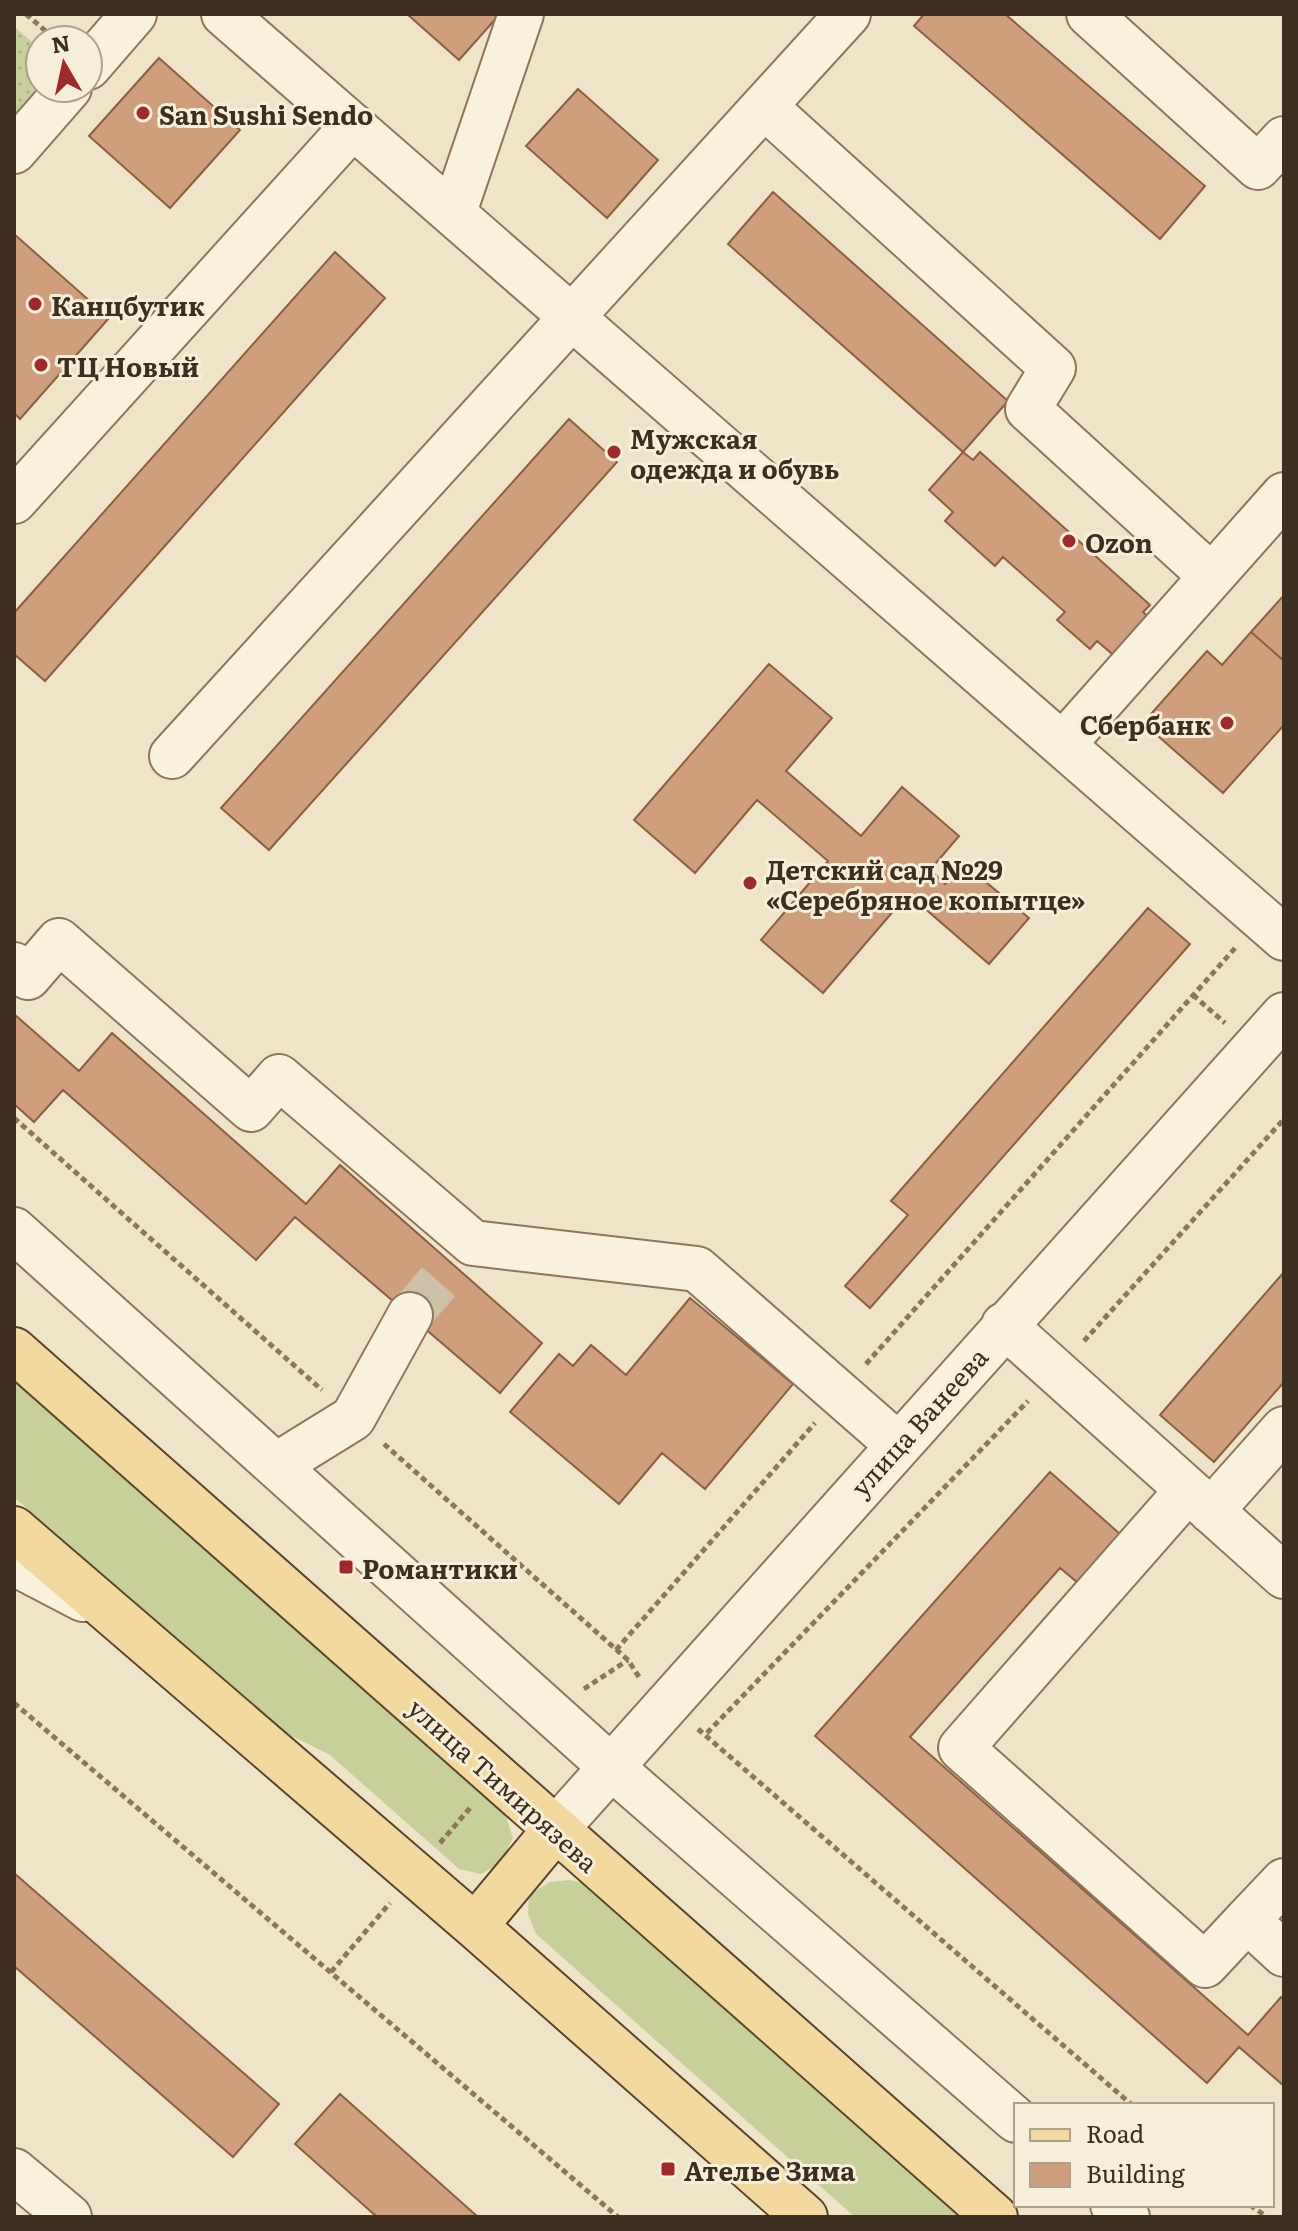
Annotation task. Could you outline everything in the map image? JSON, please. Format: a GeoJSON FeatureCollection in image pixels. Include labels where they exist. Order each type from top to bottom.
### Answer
{"type":"FeatureCollection","features":[{"type":"Feature","properties":{"kind":"main road","name":"улица Тимирязева"},"geometry":{"type":"LineString","coordinates":[[14,1350],[995,2217]]}},
{"type":"Feature","properties":{"kind":"main road"},"geometry":{"type":"LineString","coordinates":[[14,1529],[475,1926],[805,2217]]}},
{"type":"Feature","properties":{"kind":"main road"},"geometry":{"type":"LineString","coordinates":[[475,1926],[555,1830]]}},
{"type":"Feature","properties":{"kind":"street"},"geometry":{"type":"LineString","coordinates":[[104,49],[134,14]]}},
{"type":"Feature","properties":{"kind":"street"},"geometry":{"type":"LineString","coordinates":[[224,14],[1273,928]]}},
{"type":"Feature","properties":{"kind":"street"},"geometry":{"type":"LineString","coordinates":[[454,212],[521,14]]}},
{"type":"Feature","properties":{"kind":"street"},"geometry":{"type":"LineString","coordinates":[[172,756],[848,14]]}},
{"type":"Feature","properties":{"kind":"street"},"geometry":{"type":"LineString","coordinates":[[1089,14],[1258,167],[1284,139]]}},
{"type":"Feature","properties":{"kind":"street"},"geometry":{"type":"LineString","coordinates":[[14,151],[55,104]]}},
{"type":"Feature","properties":{"kind":"street"},"geometry":{"type":"LineString","coordinates":[[764,106],[1053,368],[1028,409],[1211,576]]}},
{"type":"Feature","properties":{"kind":"street"},"geometry":{"type":"LineString","coordinates":[[14,501],[353,126]]}},
{"type":"Feature","properties":{"kind":"street"},"geometry":{"type":"LineString","coordinates":[[1063,744],[1284,495]]}},
{"type":"Feature","properties":{"kind":"street"},"geometry":{"type":"LineString","coordinates":[[14,965],[28,977],[59,941],[251,1109],[279,1077],[463,1254],[697,1269],[897,1444]]}},
{"type":"Feature","properties":{"kind":"street","name":"улица Ванеева"},"geometry":{"type":"LineString","coordinates":[[555,1830],[659,1710],[1284,1015]]}},
{"type":"Feature","properties":{"kind":"street"},"geometry":{"type":"LineString","coordinates":[[14,1230],[610,1766],[1014,2118]]}},
{"type":"Feature","properties":{"kind":"street"},"geometry":{"type":"LineString","coordinates":[[277,1465],[353,1418],[410,1315]]}},
{"type":"Feature","properties":{"kind":"street"},"geometry":{"type":"LineString","coordinates":[[1004,1325],[1284,1576]]}},
{"type":"Feature","properties":{"kind":"street"},"geometry":{"type":"LineString","coordinates":[[1284,1429],[1199,1501],[961,1748],[1205,1965],[1284,1881]]}},
{"type":"Feature","properties":{"kind":"street"},"geometry":{"type":"LineString","coordinates":[[14,1563],[121,1619]]}},
{"type":"Feature","properties":{"kind":"street"},"geometry":{"type":"LineString","coordinates":[[1247,1920],[1284,1954]]}},
{"type":"Feature","properties":{"kind":"street"},"geometry":{"type":"LineString","coordinates":[[14,2171],[69,2217]]}},
{"type":"Feature","properties":{"kind":"path"},"geometry":{"type":"LineString","coordinates":[[616,1650],[840,1394],[1273,928]]}},
{"type":"Feature","properties":{"kind":"path"},"geometry":{"type":"LineString","coordinates":[[14,1118],[628,1660],[659,1710],[707,1734],[1130,2103]]}},
{"type":"Feature","properties":{"kind":"path"},"geometry":{"type":"LineString","coordinates":[[707,1734],[1056,1372],[1284,1119]]}},
{"type":"Feature","properties":{"kind":"path"},"geometry":{"type":"LineString","coordinates":[[14,1703],[618,2217]]}},
{"type":"Feature","properties":{"kind":"green space"},"geometry":{"type":"Polygon","coordinates":[[[14,26],[24,35],[26,104],[14,118],[14,26]]]}},
{"type":"Feature","properties":{"kind":"green space"},"geometry":{"type":"Polygon","coordinates":[[[14,1378],[490,1799],[506,1817],[513,1838],[500,1863],[481,1874],[459,1869],[330,1755],[288,1734],[14,1497],[14,1378]]]}},
{"type":"Feature","properties":{"kind":"green space"},"geometry":{"type":"Polygon","coordinates":[[[570,1880],[587,1884],[963,2217],[855,2217],[536,1934],[528,1914],[529,1895],[550,1882],[570,1880]]]}},
{"type":"Feature","properties":{"kind":"building"},"geometry":{"type":"Polygon","coordinates":[[[407,14],[500,14],[459,60],[407,14]]]}},
{"type":"Feature","properties":{"kind":"building"},"geometry":{"type":"Polygon","coordinates":[[[924,14],[1005,14],[1205,186],[1160,239],[914,26],[924,14]]]}},
{"type":"Feature","properties":{"kind":"building"},"geometry":{"type":"Polygon","coordinates":[[[159,58],[240,130],[170,208],[89,136],[159,58]]]}},
{"type":"Feature","properties":{"kind":"building"},"geometry":{"type":"Polygon","coordinates":[[[578,89],[658,160],[607,218],[526,146],[578,89]]]}},
{"type":"Feature","properties":{"kind":"building"},"geometry":{"type":"Polygon","coordinates":[[[773,192],[1008,401],[963,452],[728,244],[773,192]]]}},
{"type":"Feature","properties":{"kind":"building","name":"ТЦ Новый"},"geometry":{"type":"Polygon","coordinates":[[[14,234],[109,318],[20,419],[14,413],[14,234]]]}},
{"type":"Feature","properties":{"kind":"building"},"geometry":{"type":"Polygon","coordinates":[[[335,252],[385,298],[45,681],[14,654],[14,613],[335,252]]]}},
{"type":"Feature","properties":{"kind":"building"},"geometry":{"type":"Polygon","coordinates":[[[569,419],[617,462],[269,850],[221,808],[569,419]]]}},
{"type":"Feature","properties":{"kind":"building"},"geometry":{"type":"Polygon","coordinates":[[[963,452],[973,460],[980,452],[1150,605],[1143,612],[1153,621],[1118,659],[1097,641],[1090,649],[1057,620],[1065,612],[1003,557],[995,566],[945,521],[953,512],[929,490],[963,452]]]}},
{"type":"Feature","properties":{"kind":"building"},"geometry":{"type":"Polygon","coordinates":[[[1284,595],[1284,661],[1251,632],[1284,595]]]}},
{"type":"Feature","properties":{"kind":"building"},"geometry":{"type":"Polygon","coordinates":[[[1251,632],[1284,661],[1284,725],[1223,793],[1143,723],[1207,651],[1222,665],[1251,632]]]}},
{"type":"Feature","properties":{"kind":"building"},"geometry":{"type":"Polygon","coordinates":[[[769,664],[832,718],[786,771],[861,836],[902,787],[959,836],[930,870],[945,884],[963,863],[1029,918],[989,964],[908,894],[823,993],[761,940],[828,861],[757,800],[695,873],[634,820],[769,664]]]}},
{"type":"Feature","properties":{"kind":"building"},"geometry":{"type":"Polygon","coordinates":[[[1148,908],[1190,944],[870,1308],[845,1286],[908,1215],[891,1201],[1148,908]]]}},
{"type":"Feature","properties":{"kind":"building"},"geometry":{"type":"Polygon","coordinates":[[[14,1014],[79,1071],[112,1033],[306,1204],[340,1165],[542,1343],[500,1393],[295,1217],[256,1260],[63,1090],[34,1122],[14,1104],[14,1014]]]}},
{"type":"Feature","properties":{"kind":"building"},"geometry":{"type":"Polygon","coordinates":[[[1284,1272],[1284,1382],[1214,1462],[1160,1415],[1284,1272]]]}},
{"type":"Feature","properties":{"kind":"building"},"geometry":{"type":"Polygon","coordinates":[[[690,1298],[793,1384],[705,1489],[662,1453],[619,1504],[510,1412],[559,1354],[573,1366],[591,1345],[626,1375],[690,1298]]]}},
{"type":"Feature","properties":{"kind":"building"},"geometry":{"type":"Polygon","coordinates":[[[1050,1472],[1120,1534],[1077,1582],[1060,1568],[910,1737],[1248,2035],[1281,1997],[1284,2000],[1284,2086],[1239,2047],[1207,2083],[815,1736],[1050,1472]]]}},
{"type":"Feature","properties":{"kind":"building"},"geometry":{"type":"Polygon","coordinates":[[[14,1873],[279,2104],[233,2157],[14,1966],[14,1873]]]}},
{"type":"Feature","properties":{"kind":"building"},"geometry":{"type":"Polygon","coordinates":[[[340,2094],[478,2217],[377,2217],[295,2144],[340,2094]]]}},
{"type":"Feature","properties":{"kind":"tunnel"},"geometry":{"type":"LineString","coordinates":[[410,1315],[453,1265]]}},
{"type":"Feature","properties":{"kind":"place","name":"San Sushi Sendo"},"geometry":{"type":"Point","coordinates":[143,113]}},
{"type":"Feature","properties":{"kind":"place","name":"Канцбутик"},"geometry":{"type":"Point","coordinates":[35,304]}},
{"type":"Feature","properties":{"kind":"place","name":"ТЦ Новый"},"geometry":{"type":"Point","coordinates":[41,365]}},
{"type":"Feature","properties":{"kind":"place","name":"Мужская одежда и обувь"},"geometry":{"type":"Point","coordinates":[614,452]}},
{"type":"Feature","properties":{"kind":"place","name":"Ozon"},"geometry":{"type":"Point","coordinates":[1069,541]}},
{"type":"Feature","properties":{"kind":"place","name":"Сбербанк"},"geometry":{"type":"Point","coordinates":[1227,723]}},
{"type":"Feature","properties":{"kind":"place","name":"Детский сад №29 «Серебряное копытце»"},"geometry":{"type":"Point","coordinates":[750,883]}},
{"type":"Feature","properties":{"kind":"place","name":"Романтики"},"geometry":{"type":"Point","coordinates":[346,1567]}},
{"type":"Feature","properties":{"kind":"place","name":"Ателье Зима"},"geometry":{"type":"Point","coordinates":[668,2169]}}]}
